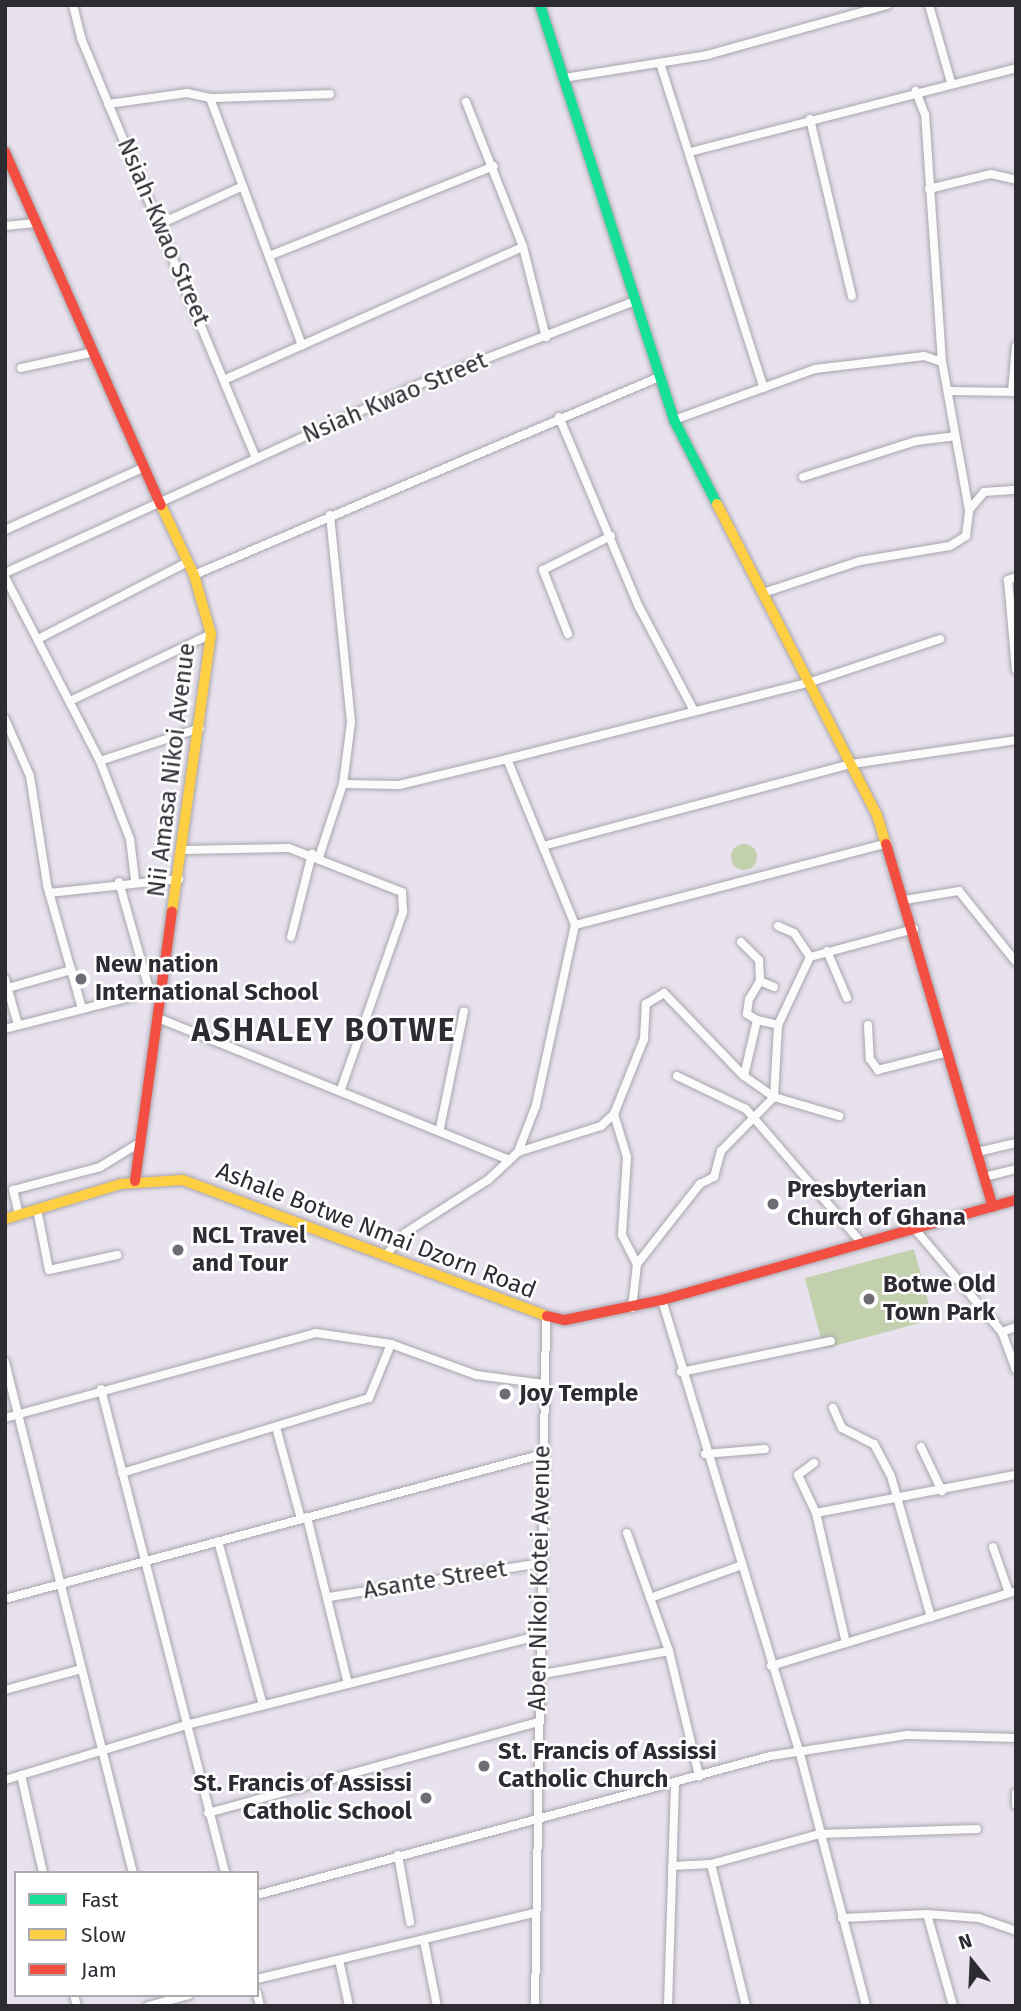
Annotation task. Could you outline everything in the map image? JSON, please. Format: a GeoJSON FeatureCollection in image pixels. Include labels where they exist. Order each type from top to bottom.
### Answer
{"type":"FeatureCollection","features":[{"type":"Feature","properties":{"kind":"street","name":"Nsiah-Kwao Street"},"geometry":{"type":"LineString","coordinates":[[73,5],[108,104],[226,379],[256,458]]}},
{"type":"Feature","properties":{"kind":"street"},"geometry":{"type":"LineString","coordinates":[[540,5],[674,420],[811,682],[887,843],[993,1207]]}},
{"type":"Feature","properties":{"kind":"street"},"geometry":{"type":"LineString","coordinates":[[564,78],[660,63],[887,5]]}},
{"type":"Feature","properties":{"kind":"street"},"geometry":{"type":"LineString","coordinates":[[929,5],[951,82]]}},
{"type":"Feature","properties":{"kind":"street"},"geometry":{"type":"LineString","coordinates":[[660,63],[764,388]]}},
{"type":"Feature","properties":{"kind":"street"},"geometry":{"type":"LineString","coordinates":[[690,152],[916,91],[1016,68]]}},
{"type":"Feature","properties":{"kind":"street"},"geometry":{"type":"LineString","coordinates":[[916,91],[925,115],[942,362],[969,510]]}},
{"type":"Feature","properties":{"kind":"street"},"geometry":{"type":"LineString","coordinates":[[108,104],[187,93],[210,99],[330,94]]}},
{"type":"Feature","properties":{"kind":"street"},"geometry":{"type":"LineString","coordinates":[[210,99],[302,345]]}},
{"type":"Feature","properties":{"kind":"street"},"geometry":{"type":"LineString","coordinates":[[466,102],[494,166],[523,247],[546,337]]}},
{"type":"Feature","properties":{"kind":"street"},"geometry":{"type":"LineString","coordinates":[[810,119],[852,296]]}},
{"type":"Feature","properties":{"kind":"street","name":"Nii Amasa Nikoi Avenue"},"geometry":{"type":"LineString","coordinates":[[5,152],[90,353],[194,575],[211,634],[201,728],[135,1181]]}},
{"type":"Feature","properties":{"kind":"street"},"geometry":{"type":"LineString","coordinates":[[269,256],[494,166]]}},
{"type":"Feature","properties":{"kind":"street"},"geometry":{"type":"LineString","coordinates":[[929,189],[991,174],[1016,180]]}},
{"type":"Feature","properties":{"kind":"street"},"geometry":{"type":"LineString","coordinates":[[159,224],[243,186]]}},
{"type":"Feature","properties":{"kind":"street"},"geometry":{"type":"LineString","coordinates":[[5,226],[33,223]]}},
{"type":"Feature","properties":{"kind":"street"},"geometry":{"type":"LineString","coordinates":[[226,379],[523,247]]}},
{"type":"Feature","properties":{"kind":"street","name":"Nsiah Kwao Street"},"geometry":{"type":"LineString","coordinates":[[5,575],[158,501],[420,384],[635,301]]}},
{"type":"Feature","properties":{"kind":"street"},"geometry":{"type":"LineString","coordinates":[[949,391],[1014,392],[1016,346]]}},
{"type":"Feature","properties":{"kind":"street"},"geometry":{"type":"LineString","coordinates":[[21,368],[90,353]]}},
{"type":"Feature","properties":{"kind":"street"},"geometry":{"type":"LineString","coordinates":[[674,420],[835,365],[924,356],[942,362]]}},
{"type":"Feature","properties":{"kind":"street"},"geometry":{"type":"LineString","coordinates":[[194,575],[559,417],[659,377]]}},
{"type":"Feature","properties":{"kind":"street"},"geometry":{"type":"LineString","coordinates":[[559,417],[611,536],[693,709]]}},
{"type":"Feature","properties":{"kind":"street"},"geometry":{"type":"LineString","coordinates":[[803,477],[916,441],[955,436]]}},
{"type":"Feature","properties":{"kind":"street"},"geometry":{"type":"LineString","coordinates":[[5,530],[142,468]]}},
{"type":"Feature","properties":{"kind":"street"},"geometry":{"type":"LineString","coordinates":[[763,593],[860,561],[960,543],[969,510],[984,492],[1016,490]]}},
{"type":"Feature","properties":{"kind":"street"},"geometry":{"type":"LineString","coordinates":[[291,937],[316,855],[343,784],[351,722],[330,515]]}},
{"type":"Feature","properties":{"kind":"street"},"geometry":{"type":"LineString","coordinates":[[568,634],[543,570],[611,536]]}},
{"type":"Feature","properties":{"kind":"street"},"geometry":{"type":"LineString","coordinates":[[38,639],[188,562]]}},
{"type":"Feature","properties":{"kind":"street"},"geometry":{"type":"LineString","coordinates":[[5,575],[100,761],[130,839],[135,880]]}},
{"type":"Feature","properties":{"kind":"street"},"geometry":{"type":"LineString","coordinates":[[1016,577],[1008,580],[1016,670]]}},
{"type":"Feature","properties":{"kind":"street"},"geometry":{"type":"LineString","coordinates":[[70,701],[211,634]]}},
{"type":"Feature","properties":{"kind":"street"},"geometry":{"type":"LineString","coordinates":[[343,784],[400,785],[693,709],[811,682],[940,639]]}},
{"type":"Feature","properties":{"kind":"street"},"geometry":{"type":"LineString","coordinates":[[5,719],[30,776],[50,893],[82,1009]]}},
{"type":"Feature","properties":{"kind":"street"},"geometry":{"type":"LineString","coordinates":[[100,761],[201,728]]}},
{"type":"Feature","properties":{"kind":"street"},"geometry":{"type":"LineString","coordinates":[[543,846],[852,764],[1016,740]]}},
{"type":"Feature","properties":{"kind":"street"},"geometry":{"type":"LineString","coordinates":[[507,759],[575,925],[536,1104],[518,1152]]}},
{"type":"Feature","properties":{"kind":"street"},"geometry":{"type":"LineString","coordinates":[[575,925],[887,843]]}},
{"type":"Feature","properties":{"kind":"street"},"geometry":{"type":"LineString","coordinates":[[183,850],[316,855],[389,884],[404,901],[341,1089]]}},
{"type":"Feature","properties":{"kind":"street"},"geometry":{"type":"LineString","coordinates":[[50,893],[135,880],[179,879]]}},
{"type":"Feature","properties":{"kind":"street"},"geometry":{"type":"LineString","coordinates":[[119,882],[150,992]]}},
{"type":"Feature","properties":{"kind":"street"},"geometry":{"type":"LineString","coordinates":[[905,900],[959,891],[1016,962]]}},
{"type":"Feature","properties":{"kind":"street"},"geometry":{"type":"LineString","coordinates":[[778,926],[794,933],[810,957]]}},
{"type":"Feature","properties":{"kind":"street"},"geometry":{"type":"LineString","coordinates":[[632,1308],[637,1264],[700,1184],[714,1177],[721,1151],[774,1097],[778,1025],[810,957],[914,929]]}},
{"type":"Feature","properties":{"kind":"street"},"geometry":{"type":"LineString","coordinates":[[741,942],[759,960],[760,981],[747,1014],[757,1020],[778,1025]]}},
{"type":"Feature","properties":{"kind":"street"},"geometry":{"type":"LineString","coordinates":[[827,951],[847,998]]}},
{"type":"Feature","properties":{"kind":"street"},"geometry":{"type":"LineString","coordinates":[[18,1025],[6,984],[71,970]]}},
{"type":"Feature","properties":{"kind":"street"},"geometry":{"type":"LineString","coordinates":[[760,981],[774,987]]}},
{"type":"Feature","properties":{"kind":"street"},"geometry":{"type":"LineString","coordinates":[[5,1029],[162,989]]}},
{"type":"Feature","properties":{"kind":"street"},"geometry":{"type":"LineString","coordinates":[[384,1256],[405,1233],[518,1152],[601,1126],[614,1114],[644,1039],[646,1004],[664,993],[744,1076],[774,1097],[839,1116]]}},
{"type":"Feature","properties":{"kind":"street"},"geometry":{"type":"LineString","coordinates":[[440,1128],[464,1011]]}},
{"type":"Feature","properties":{"kind":"street"},"geometry":{"type":"LineString","coordinates":[[158,1018],[440,1128],[509,1160]]}},
{"type":"Feature","properties":{"kind":"street"},"geometry":{"type":"LineString","coordinates":[[744,1076],[757,1020]]}},
{"type":"Feature","properties":{"kind":"street"},"geometry":{"type":"LineString","coordinates":[[868,1024],[870,1059],[878,1070],[948,1052]]}},
{"type":"Feature","properties":{"kind":"street"},"geometry":{"type":"LineString","coordinates":[[677,1076],[755,1119],[861,1242]]}},
{"type":"Feature","properties":{"kind":"street"},"geometry":{"type":"LineString","coordinates":[[614,1114],[627,1157],[622,1235],[637,1264]]}},
{"type":"Feature","properties":{"kind":"street"},"geometry":{"type":"LineString","coordinates":[[19,1214],[13,1190],[100,1167],[141,1142]]}},
{"type":"Feature","properties":{"kind":"street"},"geometry":{"type":"LineString","coordinates":[[977,1152],[1016,1143]]}},
{"type":"Feature","properties":{"kind":"street"},"geometry":{"type":"LineString","coordinates":[[984,1177],[1016,1169]]}},
{"type":"Feature","properties":{"kind":"street","name":"Ashale Botwe Nmai Dzorn Road"},"geometry":{"type":"LineString","coordinates":[[5,1219],[135,1181],[174,1178],[224,1191],[547,1318],[632,1308],[1016,1200]]}},
{"type":"Feature","properties":{"kind":"street"},"geometry":{"type":"LineString","coordinates":[[37,1209],[49,1270],[117,1255]]}},
{"type":"Feature","properties":{"kind":"street"},"geometry":{"type":"LineString","coordinates":[[914,1228],[1002,1332],[1016,1370]]}},
{"type":"Feature","properties":{"kind":"street"},"geometry":{"type":"LineString","coordinates":[[662,1300],[705,1454],[799,1750],[866,2006]]}},
{"type":"Feature","properties":{"kind":"street","name":"Aben Nikoi Kotei Avenue"},"geometry":{"type":"LineString","coordinates":[[535,2006],[538,1636],[547,1318]]}},
{"type":"Feature","properties":{"kind":"street"},"geometry":{"type":"LineString","coordinates":[[1002,1332],[1016,1327]]}},
{"type":"Feature","properties":{"kind":"street"},"geometry":{"type":"LineString","coordinates":[[5,1419],[283,1338],[347,1334],[391,1344],[476,1375],[544,1384]]}},
{"type":"Feature","properties":{"kind":"street"},"geometry":{"type":"LineString","coordinates":[[681,1372],[831,1341]]}},
{"type":"Feature","properties":{"kind":"street"},"geometry":{"type":"LineString","coordinates":[[122,1472],[369,1398],[391,1344]]}},
{"type":"Feature","properties":{"kind":"street"},"geometry":{"type":"LineString","coordinates":[[5,1362],[81,1669],[105,1750],[133,1871]]}},
{"type":"Feature","properties":{"kind":"street"},"geometry":{"type":"LineString","coordinates":[[101,1390],[224,1871]]}},
{"type":"Feature","properties":{"kind":"street"},"geometry":{"type":"LineString","coordinates":[[833,1408],[842,1428],[874,1444],[897,1499],[931,1617]]}},
{"type":"Feature","properties":{"kind":"street"},"geometry":{"type":"LineString","coordinates":[[276,1427],[329,1597],[348,1684]]}},
{"type":"Feature","properties":{"kind":"street"},"geometry":{"type":"LineString","coordinates":[[921,1447],[942,1491]]}},
{"type":"Feature","properties":{"kind":"street"},"geometry":{"type":"LineString","coordinates":[[705,1454],[765,1449]]}},
{"type":"Feature","properties":{"kind":"street"},"geometry":{"type":"LineString","coordinates":[[5,1599],[61,1581],[542,1454]]}},
{"type":"Feature","properties":{"kind":"street"},"geometry":{"type":"LineString","coordinates":[[814,1464],[798,1475],[816,1513],[846,1643]]}},
{"type":"Feature","properties":{"kind":"street"},"geometry":{"type":"LineString","coordinates":[[816,1513],[1016,1475]]}},
{"type":"Feature","properties":{"kind":"street"},"geometry":{"type":"LineString","coordinates":[[627,1533],[669,1651],[699,1776]]}},
{"type":"Feature","properties":{"kind":"street"},"geometry":{"type":"LineString","coordinates":[[218,1541],[263,1705]]}},
{"type":"Feature","properties":{"kind":"street"},"geometry":{"type":"LineString","coordinates":[[771,1666],[1012,1592],[993,1547]]}},
{"type":"Feature","properties":{"kind":"street","name":"Asante Street"},"geometry":{"type":"LineString","coordinates":[[329,1597],[541,1563]]}},
{"type":"Feature","properties":{"kind":"street"},"geometry":{"type":"LineString","coordinates":[[650,1598],[742,1565]]}},
{"type":"Feature","properties":{"kind":"street"},"geometry":{"type":"LineString","coordinates":[[5,1780],[263,1705],[538,1636]]}},
{"type":"Feature","properties":{"kind":"street"},"geometry":{"type":"LineString","coordinates":[[538,1675],[669,1651]]}},
{"type":"Feature","properties":{"kind":"street"},"geometry":{"type":"LineString","coordinates":[[5,1690],[81,1669]]}},
{"type":"Feature","properties":{"kind":"street"},"geometry":{"type":"LineString","coordinates":[[208,1813],[538,1722]]}},
{"type":"Feature","properties":{"kind":"street"},"geometry":{"type":"LineString","coordinates":[[259,1894],[537,1816],[799,1750],[908,1735],[1016,1738]]}},
{"type":"Feature","properties":{"kind":"street"},"geometry":{"type":"LineString","coordinates":[[21,1775],[43,1871]]}},
{"type":"Feature","properties":{"kind":"street"},"geometry":{"type":"LineString","coordinates":[[668,2006],[675,1783]]}},
{"type":"Feature","properties":{"kind":"street"},"geometry":{"type":"LineString","coordinates":[[1016,1793],[1016,1805]]}},
{"type":"Feature","properties":{"kind":"street"},"geometry":{"type":"LineString","coordinates":[[672,1866],[711,1864],[819,1833],[977,1829]]}},
{"type":"Feature","properties":{"kind":"street"},"geometry":{"type":"LineString","coordinates":[[398,1855],[410,1922]]}},
{"type":"Feature","properties":{"kind":"street"},"geometry":{"type":"LineString","coordinates":[[711,1864],[746,2006]]}},
{"type":"Feature","properties":{"kind":"street"},"geometry":{"type":"LineString","coordinates":[[259,1979],[534,1913]]}},
{"type":"Feature","properties":{"kind":"street"},"geometry":{"type":"LineString","coordinates":[[842,1918],[927,1914],[979,1918],[1015,1928]]}},
{"type":"Feature","properties":{"kind":"street"},"geometry":{"type":"LineString","coordinates":[[927,1914],[953,2006]]}},
{"type":"Feature","properties":{"kind":"street"},"geometry":{"type":"LineString","coordinates":[[424,1941],[437,2006]]}},
{"type":"Feature","properties":{"kind":"street"},"geometry":{"type":"LineString","coordinates":[[339,1960],[349,2006]]}},
{"type":"Feature","properties":{"kind":"street"},"geometry":{"type":"LineString","coordinates":[[148,2006],[165,2001]]}},
{"type":"Feature","properties":{"kind":"green space"},"geometry":{"type":"Polygon","coordinates":[[[744,844],[753,848],[757,857],[753,866],[744,870],[735,866],[731,857],[735,848],[744,844]]]}},
{"type":"Feature","properties":{"kind":"green space","name":"Botwe Old Town Park"},"geometry":{"type":"Polygon","coordinates":[[[914,1249],[933,1320],[824,1349],[805,1278],[914,1249]]]}},
{"type":"Feature","properties":{"kind":"traffic: fast"},"geometry":{"type":"LineString","coordinates":[[540,5],[674,420],[717,504]]}},
{"type":"Feature","properties":{"kind":"traffic: slow"},"geometry":{"type":"LineString","coordinates":[[717,504],[877,815],[886,844]]}},
{"type":"Feature","properties":{"kind":"traffic: slow"},"geometry":{"type":"LineString","coordinates":[[161,505],[194,575],[211,634],[172,912]]}},
{"type":"Feature","properties":{"kind":"traffic: slow"},"geometry":{"type":"LineString","coordinates":[[5,1219],[121,1184],[183,1180],[547,1316]]}},
{"type":"Feature","properties":{"kind":"traffic: jam"},"geometry":{"type":"LineString","coordinates":[[5,152],[161,505]]}},
{"type":"Feature","properties":{"kind":"traffic: jam"},"geometry":{"type":"LineString","coordinates":[[886,844],[993,1207]]}},
{"type":"Feature","properties":{"kind":"traffic: jam"},"geometry":{"type":"LineString","coordinates":[[135,1181],[172,912]]}},
{"type":"Feature","properties":{"kind":"traffic: jam"},"geometry":{"type":"LineString","coordinates":[[547,1316],[565,1320],[662,1300],[1016,1200]]}},
{"type":"Feature","properties":{"kind":"place","name":"New nation International School"},"geometry":{"type":"Point","coordinates":[81,979]}},
{"type":"Feature","properties":{"kind":"place","name":"Presbyterian Church of Ghana"},"geometry":{"type":"Point","coordinates":[773,1204]}},
{"type":"Feature","properties":{"kind":"place","name":"NCL Travel and Tour"},"geometry":{"type":"Point","coordinates":[178,1250]}},
{"type":"Feature","properties":{"kind":"place","name":"Botwe Old Town Park"},"geometry":{"type":"Point","coordinates":[869,1299]}},
{"type":"Feature","properties":{"kind":"place","name":"Joy Temple"},"geometry":{"type":"Point","coordinates":[505,1394]}},
{"type":"Feature","properties":{"kind":"place","name":"St. Francis of Assissi Catholic Church"},"geometry":{"type":"Point","coordinates":[484,1766]}},
{"type":"Feature","properties":{"kind":"place","name":"St. Francis of Assissi Catholic School"},"geometry":{"type":"Point","coordinates":[426,1798]}},
{"type":"Feature","properties":{"kind":"district","name":"ASHALEY BOTWE"},"geometry":{"type":"Point","coordinates":[324,1030]}}]}
